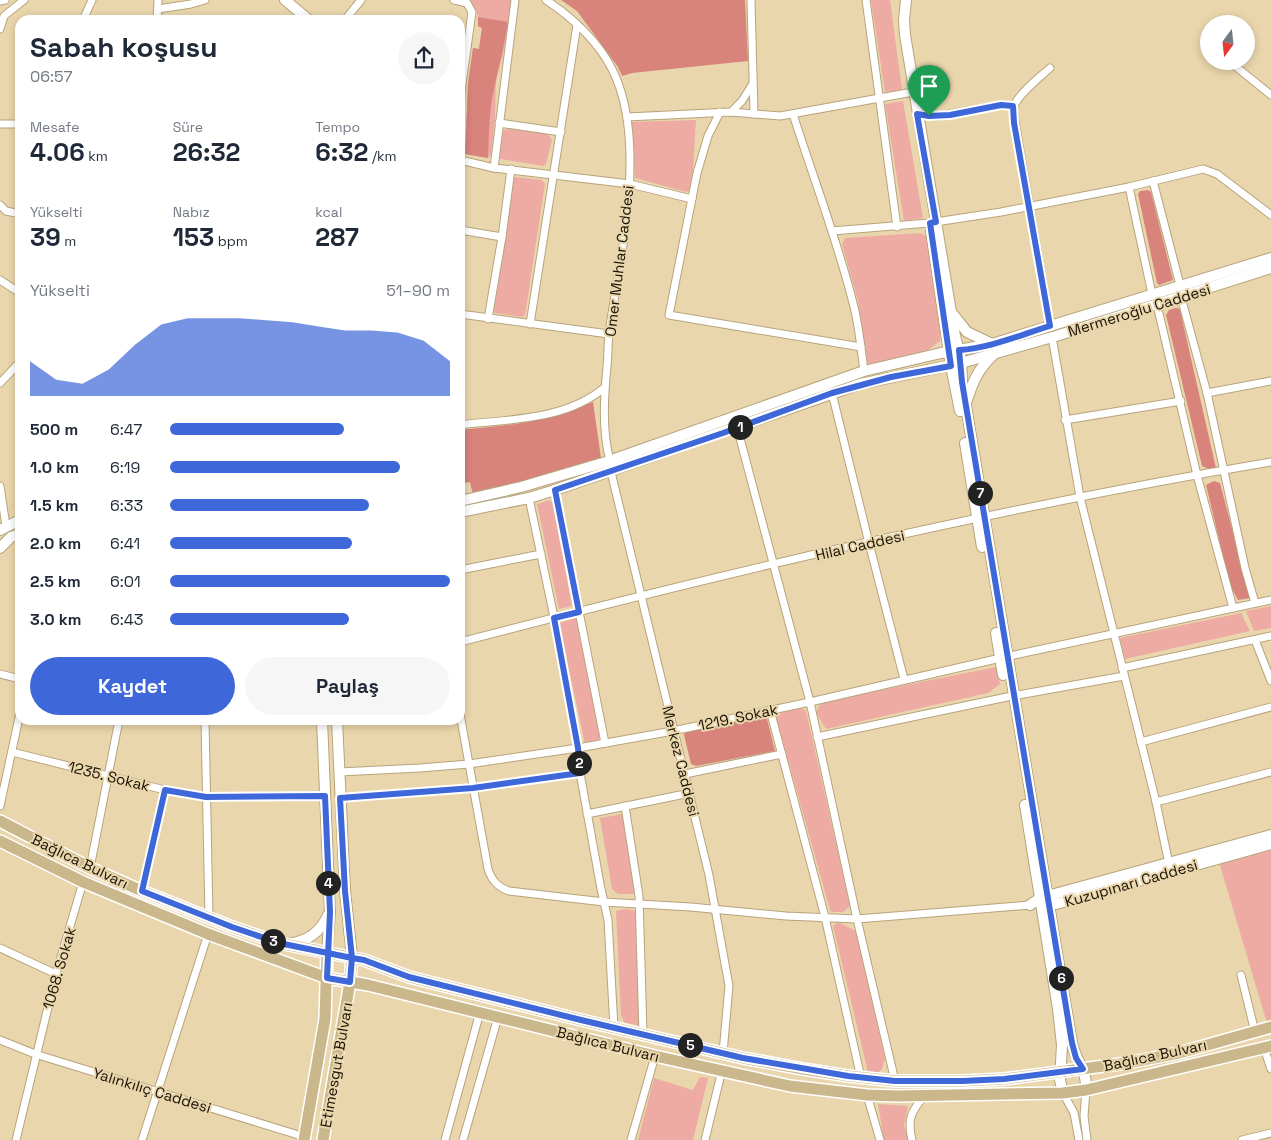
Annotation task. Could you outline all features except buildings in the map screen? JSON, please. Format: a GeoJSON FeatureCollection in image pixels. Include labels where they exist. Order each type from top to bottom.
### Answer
{"type":"FeatureCollection","features":[{"type":"Feature","properties":{"kind":"main road"},"geometry":{"type":"LineString","coordinates":[[899,0],[897,24],[933,223],[954,350],[960,406],[981,517],[1004,657],[1061,1036],[1062,1056],[1060,1072],[1063,1093]]}},
{"type":"Feature","properties":{"kind":"main road"},"geometry":{"type":"LineString","coordinates":[[906,0],[904,27],[910,93],[917,114],[933,223],[951,311],[954,350]]}},
{"type":"Feature","properties":{"kind":"main road"},"geometry":{"type":"LineString","coordinates":[[292,2],[304,15]]}},
{"type":"Feature","properties":{"kind":"main road","name":"Mermeroğlu Caddesi"},"geometry":{"type":"LineString","coordinates":[[465,511],[529,498],[555,490],[737,428],[832,393],[891,377],[956,364],[1050,326],[1271,258]]}},
{"type":"Feature","properties":{"kind":"main road","name":"Mermeroğlu Caddesi"},"geometry":{"type":"LineString","coordinates":[[465,500],[521,487],[610,460],[864,371],[954,350],[993,349],[1052,337],[1271,268]]}},
{"type":"Feature","properties":{"kind":"main road"},"geometry":{"type":"LineString","coordinates":[[951,311],[967,332],[993,349],[980,368],[966,403]]}},
{"type":"Feature","properties":{"kind":"main road"},"geometry":{"type":"LineString","coordinates":[[956,364],[966,403],[981,517]]}},
{"type":"Feature","properties":{"kind":"main road"},"geometry":{"type":"LineString","coordinates":[[3,528],[15,522]]}},
{"type":"Feature","properties":{"kind":"main road"},"geometry":{"type":"LineString","coordinates":[[0,548],[11,537],[15,536]]}},
{"type":"Feature","properties":{"kind":"main road","name":"Etimesgut Bulvarı"},"geometry":{"type":"LineString","coordinates":[[304,1138],[325,1018],[330,912],[322,725]]}},
{"type":"Feature","properties":{"kind":"main road","name":"Etimesgut Bulvarı"},"geometry":{"type":"LineString","coordinates":[[323,1140],[350,982],[352,958],[345,891],[336,725]]}},
{"type":"Feature","properties":{"kind":"main road","name":"Bağlıca Bulvarı"},"geometry":{"type":"LineString","coordinates":[[0,821],[90,868],[142,891],[208,918],[279,943],[352,958],[434,983],[614,1028],[776,1064],[861,1078],[895,1081],[1004,1079],[1144,1060],[1271,1027]]}},
{"type":"Feature","properties":{"kind":"main road","name":"Kuzupınarı Caddesi"},"geometry":{"type":"LineString","coordinates":[[1041,903],[1271,835]]}},
{"type":"Feature","properties":{"kind":"main road","name":"Bağlıca Bulvarı"},"geometry":{"type":"LineString","coordinates":[[0,842],[83,882],[208,934],[327,978],[480,1012],[655,1056],[790,1086],[867,1095],[924,1096],[1063,1093],[1086,1090],[1268,1047]]}},
{"type":"Feature","properties":{"kind":"main road","name":"Kuzupınarı Caddesi"},"geometry":{"type":"LineString","coordinates":[[1041,903],[1271,844]]}},
{"type":"Feature","properties":{"kind":"main road"},"geometry":{"type":"LineString","coordinates":[[1041,903],[1072,1043],[1076,1058],[1086,1078],[1086,1090]]}},
{"type":"Feature","properties":{"kind":"main road"},"geometry":{"type":"LineString","coordinates":[[279,943],[297,942],[313,935],[321,927],[330,912]]}},
{"type":"Feature","properties":{"kind":"street"},"geometry":{"type":"LineString","coordinates":[[0,1],[5,0]]}},
{"type":"Feature","properties":{"kind":"street"},"geometry":{"type":"LineString","coordinates":[[0,29],[4,16],[24,0]]}},
{"type":"Feature","properties":{"kind":"street"},"geometry":{"type":"LineString","coordinates":[[85,15],[92,0]]}},
{"type":"Feature","properties":{"kind":"street"},"geometry":{"type":"LineString","coordinates":[[157,15],[158,0]]}},
{"type":"Feature","properties":{"kind":"street"},"geometry":{"type":"LineString","coordinates":[[158,9],[205,0]]}},
{"type":"Feature","properties":{"kind":"street"},"geometry":{"type":"LineString","coordinates":[[349,15],[361,0]]}},
{"type":"Feature","properties":{"kind":"street"},"geometry":{"type":"LineString","coordinates":[[454,0],[466,3],[472,12],[465,58]]}},
{"type":"Feature","properties":{"kind":"street"},"geometry":{"type":"LineString","coordinates":[[494,168],[515,0]]}},
{"type":"Feature","properties":{"kind":"street","name":"Omer Muhlar Caddesi"},"geometry":{"type":"LineString","coordinates":[[546,0],[569,16],[596,46],[612,70],[620,91],[626,117],[630,184],[622,258],[609,334],[604,388],[606,442],[610,460]]}},
{"type":"Feature","properties":{"kind":"street"},"geometry":{"type":"LineString","coordinates":[[752,0],[754,114]]}},
{"type":"Feature","properties":{"kind":"street"},"geometry":{"type":"LineString","coordinates":[[866,0],[897,227]]}},
{"type":"Feature","properties":{"kind":"street"},"geometry":{"type":"LineString","coordinates":[[530,324],[577,24]]}},
{"type":"Feature","properties":{"kind":"street"},"geometry":{"type":"LineString","coordinates":[[1050,68],[1021,95],[1013,106],[1014,123],[1050,326]]}},
{"type":"Feature","properties":{"kind":"street"},"geometry":{"type":"LineString","coordinates":[[1240,70],[1271,95]]}},
{"type":"Feature","properties":{"kind":"street"},"geometry":{"type":"LineString","coordinates":[[732,112],[742,101],[753,82]]}},
{"type":"Feature","properties":{"kind":"street"},"geometry":{"type":"LineString","coordinates":[[626,117],[720,112],[770,116],[794,114],[910,93]]}},
{"type":"Feature","properties":{"kind":"street"},"geometry":{"type":"LineString","coordinates":[[917,114],[940,116],[1001,105],[1013,106]]}},
{"type":"Feature","properties":{"kind":"street"},"geometry":{"type":"LineString","coordinates":[[720,112],[708,136],[697,173],[669,315],[861,347]]}},
{"type":"Feature","properties":{"kind":"street"},"geometry":{"type":"LineString","coordinates":[[794,114],[832,231],[853,304],[864,371]]}},
{"type":"Feature","properties":{"kind":"street"},"geometry":{"type":"LineString","coordinates":[[500,123],[561,132]]}},
{"type":"Feature","properties":{"kind":"street"},"geometry":{"type":"LineString","coordinates":[[0,124],[15,124]]}},
{"type":"Feature","properties":{"kind":"street"},"geometry":{"type":"LineString","coordinates":[[465,161],[494,168],[630,184],[692,199]]}},
{"type":"Feature","properties":{"kind":"street"},"geometry":{"type":"LineString","coordinates":[[488,319],[511,170]]}},
{"type":"Feature","properties":{"kind":"street"},"geometry":{"type":"LineString","coordinates":[[832,231],[933,223],[1129,187],[1197,170],[1209,170],[1217,174],[1271,215]]}},
{"type":"Feature","properties":{"kind":"street"},"geometry":{"type":"LineString","coordinates":[[1154,181],[1180,285]]}},
{"type":"Feature","properties":{"kind":"street"},"geometry":{"type":"LineString","coordinates":[[1129,187],[1152,294]]}},
{"type":"Feature","properties":{"kind":"street"},"geometry":{"type":"LineString","coordinates":[[0,205],[6,211],[15,213]]}},
{"type":"Feature","properties":{"kind":"street"},"geometry":{"type":"LineString","coordinates":[[465,231],[502,237]]}},
{"type":"Feature","properties":{"kind":"street"},"geometry":{"type":"LineString","coordinates":[[0,280],[15,290]]}},
{"type":"Feature","properties":{"kind":"street"},"geometry":{"type":"LineString","coordinates":[[1181,297],[1207,393],[1245,568],[1255,604]]}},
{"type":"Feature","properties":{"kind":"street"},"geometry":{"type":"LineString","coordinates":[[1158,304],[1197,475],[1233,608]]}},
{"type":"Feature","properties":{"kind":"street"},"geometry":{"type":"LineString","coordinates":[[465,315],[609,334]]}},
{"type":"Feature","properties":{"kind":"street"},"geometry":{"type":"LineString","coordinates":[[1052,337],[1080,497],[1156,802],[1169,864]]}},
{"type":"Feature","properties":{"kind":"street"},"geometry":{"type":"LineString","coordinates":[[0,383],[15,367]]}},
{"type":"Feature","properties":{"kind":"street"},"geometry":{"type":"LineString","coordinates":[[1207,393],[1271,381]]}},
{"type":"Feature","properties":{"kind":"street"},"geometry":{"type":"LineString","coordinates":[[465,424],[548,414],[580,402],[604,388]]}},
{"type":"Feature","properties":{"kind":"street"},"geometry":{"type":"LineString","coordinates":[[832,393],[904,679]]}},
{"type":"Feature","properties":{"kind":"street"},"geometry":{"type":"LineString","coordinates":[[1066,420],[1181,401]]}},
{"type":"Feature","properties":{"kind":"street"},"geometry":{"type":"LineString","coordinates":[[737,428],[810,702],[857,919],[895,1081]]}},
{"type":"Feature","properties":{"kind":"street","name":"Hilal Caddesi"},"geometry":{"type":"LineString","coordinates":[[465,641],[641,595],[981,517],[1271,462]]}},
{"type":"Feature","properties":{"kind":"street","name":"Merkez Caddesi"},"geometry":{"type":"LineString","coordinates":[[611,472],[709,875],[728,986],[723,1053]]}},
{"type":"Feature","properties":{"kind":"street"},"geometry":{"type":"LineString","coordinates":[[0,486],[3,528]]}},
{"type":"Feature","properties":{"kind":"street"},"geometry":{"type":"LineString","coordinates":[[555,490],[605,743]]}},
{"type":"Feature","properties":{"kind":"street"},"geometry":{"type":"LineString","coordinates":[[529,498],[554,618],[578,748],[580,773],[608,920],[614,1028]]}},
{"type":"Feature","properties":{"kind":"street"},"geometry":{"type":"LineString","coordinates":[[465,569],[541,554]]}},
{"type":"Feature","properties":{"kind":"street","name":"1219. Sokak"},"geometry":{"type":"LineString","coordinates":[[339,772],[469,764],[578,748],[673,731],[1271,600]]}},
{"type":"Feature","properties":{"kind":"street"},"geometry":{"type":"LineString","coordinates":[[817,737],[1123,672],[1271,636]]}},
{"type":"Feature","properties":{"kind":"street"},"geometry":{"type":"LineString","coordinates":[[1255,640],[1271,681]]}},
{"type":"Feature","properties":{"kind":"street"},"geometry":{"type":"LineString","coordinates":[[0,674],[15,678]]}},
{"type":"Feature","properties":{"kind":"street"},"geometry":{"type":"LineString","coordinates":[[1141,742],[1271,707]]}},
{"type":"Feature","properties":{"kind":"street"},"geometry":{"type":"LineString","coordinates":[[770,710],[825,918],[861,1078]]}},
{"type":"Feature","properties":{"kind":"street"},"geometry":{"type":"LineString","coordinates":[[0,806],[18,725]]}},
{"type":"Feature","properties":{"kind":"street"},"geometry":{"type":"LineString","coordinates":[[90,868],[118,725]]}},
{"type":"Feature","properties":{"kind":"street"},"geometry":{"type":"LineString","coordinates":[[205,725],[208,918]]}},
{"type":"Feature","properties":{"kind":"street"},"geometry":{"type":"LineString","coordinates":[[462,725],[488,869],[490,876],[497,885],[509,891],[604,902],[857,919],[1041,903]]}},
{"type":"Feature","properties":{"kind":"street","name":"1235. Sokak"},"geometry":{"type":"LineString","coordinates":[[12,752],[165,790],[206,797],[325,796]]}},
{"type":"Feature","properties":{"kind":"street"},"geometry":{"type":"LineString","coordinates":[[685,774],[782,754]]}},
{"type":"Feature","properties":{"kind":"street"},"geometry":{"type":"LineString","coordinates":[[1156,802],[1271,772]]}},
{"type":"Feature","properties":{"kind":"street"},"geometry":{"type":"LineString","coordinates":[[340,798],[473,788],[580,773]]}},
{"type":"Feature","properties":{"kind":"street"},"geometry":{"type":"LineString","coordinates":[[142,891],[165,790]]}},
{"type":"Feature","properties":{"kind":"street"},"geometry":{"type":"LineString","coordinates":[[588,814],[690,793]]}},
{"type":"Feature","properties":{"kind":"street"},"geometry":{"type":"LineString","coordinates":[[625,806],[639,890],[643,1034]]}},
{"type":"Feature","properties":{"kind":"street","name":"1068. Sokak"},"geometry":{"type":"LineString","coordinates":[[16,1140],[56,974],[83,882]]}},
{"type":"Feature","properties":{"kind":"street"},"geometry":{"type":"LineString","coordinates":[[142,1140],[208,934]]}},
{"type":"Feature","properties":{"kind":"street"},"geometry":{"type":"LineString","coordinates":[[0,948],[56,974]]}},
{"type":"Feature","properties":{"kind":"street"},"geometry":{"type":"LineString","coordinates":[[1241,975],[1255,1032]]}},
{"type":"Feature","properties":{"kind":"street"},"geometry":{"type":"LineString","coordinates":[[445,1140],[480,1012]]}},
{"type":"Feature","properties":{"kind":"street"},"geometry":{"type":"LineString","coordinates":[[463,1140],[498,1017]]}},
{"type":"Feature","properties":{"kind":"street","name":"Yalınkılıç Caddesi"},"geometry":{"type":"LineString","coordinates":[[0,1040],[36,1054],[304,1138]]}},
{"type":"Feature","properties":{"kind":"street"},"geometry":{"type":"LineString","coordinates":[[1268,1047],[1271,1069]]}},
{"type":"Feature","properties":{"kind":"street"},"geometry":{"type":"LineString","coordinates":[[631,1140],[655,1056]]}},
{"type":"Feature","properties":{"kind":"street"},"geometry":{"type":"LineString","coordinates":[[705,1140],[722,1070]]}},
{"type":"Feature","properties":{"kind":"street"},"geometry":{"type":"LineString","coordinates":[[1086,1090],[1084,1116],[1087,1140]]}},
{"type":"Feature","properties":{"kind":"street"},"geometry":{"type":"LineString","coordinates":[[1063,1093],[1074,1113],[1079,1140]]}},
{"type":"Feature","properties":{"kind":"street"},"geometry":{"type":"LineString","coordinates":[[867,1095],[880,1140]]}},
{"type":"Feature","properties":{"kind":"street"},"geometry":{"type":"LineString","coordinates":[[912,1140],[909,1130],[910,1115],[924,1096]]}},
{"type":"Feature","properties":{"kind":"street"},"geometry":{"type":"LineString","coordinates":[[1242,1140],[1271,1133]]}},
{"type":"Feature","properties":{"kind":"shaded area"},"geometry":{"type":"Polygon","coordinates":[[[465,0],[512,0],[503,55],[496,80],[495,121],[491,155],[488,158],[465,154],[468,85],[473,48],[479,49],[482,28],[478,26],[478,18],[474,7],[465,0]]]}},
{"type":"Feature","properties":{"kind":"shaded area"},"geometry":{"type":"Polygon","coordinates":[[[561,0],[745,0],[748,61],[632,73],[622,76],[618,67],[577,11],[561,0]]]}},
{"type":"Feature","properties":{"kind":"shaded area"},"geometry":{"type":"Polygon","coordinates":[[[871,0],[890,0],[902,90],[885,92],[871,0]]]}},
{"type":"Feature","properties":{"kind":"shaded area"},"geometry":{"type":"Polygon","coordinates":[[[478,17],[508,22],[492,99],[488,158],[465,154],[468,85],[473,48],[479,49],[482,28],[478,26],[478,17]]]}},
{"type":"Feature","properties":{"kind":"shaded area"},"geometry":{"type":"Polygon","coordinates":[[[903,101],[923,218],[904,221],[885,104],[903,101]]]}},
{"type":"Feature","properties":{"kind":"shaded area"},"geometry":{"type":"Polygon","coordinates":[[[696,120],[690,190],[686,192],[635,178],[631,122],[696,120]]]}},
{"type":"Feature","properties":{"kind":"shaded area"},"geometry":{"type":"Polygon","coordinates":[[[504,130],[547,133],[552,140],[546,164],[543,166],[500,159],[502,133],[504,130]]]}},
{"type":"Feature","properties":{"kind":"shaded area"},"geometry":{"type":"Polygon","coordinates":[[[515,177],[542,180],[545,184],[525,315],[522,317],[495,313],[494,310],[513,179],[515,177]]]}},
{"type":"Feature","properties":{"kind":"shaded area"},"geometry":{"type":"Polygon","coordinates":[[[1148,190],[1151,192],[1173,280],[1159,285],[1138,194],[1140,191],[1148,190]]]}},
{"type":"Feature","properties":{"kind":"shaded area"},"geometry":{"type":"Polygon","coordinates":[[[920,233],[926,236],[942,324],[940,341],[928,350],[868,365],[858,301],[842,244],[845,238],[920,233]]]}},
{"type":"Feature","properties":{"kind":"shaded area"},"geometry":{"type":"Polygon","coordinates":[[[1175,308],[1180,310],[1216,468],[1209,469],[1202,466],[1166,315],[1169,310],[1175,308]]]}},
{"type":"Feature","properties":{"kind":"shaded area"},"geometry":{"type":"Polygon","coordinates":[[[593,402],[601,458],[577,467],[473,495],[470,482],[465,483],[465,429],[516,424],[552,417],[593,402]]]}},
{"type":"Feature","properties":{"kind":"shaded area"},"geometry":{"type":"Polygon","coordinates":[[[1214,481],[1220,483],[1250,598],[1238,600],[1230,585],[1206,485],[1214,481]]]}},
{"type":"Feature","properties":{"kind":"shaded area"},"geometry":{"type":"Polygon","coordinates":[[[550,500],[553,504],[572,606],[559,609],[537,504],[550,500]]]}},
{"type":"Feature","properties":{"kind":"shaded area"},"geometry":{"type":"Polygon","coordinates":[[[1271,606],[1271,628],[1254,631],[1246,611],[1271,606]]]}},
{"type":"Feature","properties":{"kind":"shaded area"},"geometry":{"type":"Polygon","coordinates":[[[1241,613],[1250,631],[1125,659],[1120,638],[1241,613]]]}},
{"type":"Feature","properties":{"kind":"shaded area"},"geometry":{"type":"Polygon","coordinates":[[[576,618],[599,732],[599,740],[585,744],[559,623],[576,618]]]}},
{"type":"Feature","properties":{"kind":"shaded area"},"geometry":{"type":"Polygon","coordinates":[[[996,667],[1000,684],[988,693],[826,729],[816,713],[821,702],[996,667]]]}},
{"type":"Feature","properties":{"kind":"shaded area"},"geometry":{"type":"Polygon","coordinates":[[[800,707],[806,711],[850,906],[843,912],[832,912],[830,910],[775,713],[800,707]]]}},
{"type":"Feature","properties":{"kind":"shaded area"},"geometry":{"type":"Polygon","coordinates":[[[766,715],[775,751],[696,766],[691,764],[684,735],[686,730],[766,715]]]}},
{"type":"Feature","properties":{"kind":"shaded area"},"geometry":{"type":"Polygon","coordinates":[[[623,814],[636,894],[618,894],[612,889],[600,818],[623,814]]]}},
{"type":"Feature","properties":{"kind":"shaded area"},"geometry":{"type":"Polygon","coordinates":[[[1271,848],[1271,1021],[1267,1023],[1219,862],[1271,848]]]}},
{"type":"Feature","properties":{"kind":"shaded area"},"geometry":{"type":"Polygon","coordinates":[[[628,909],[636,911],[639,1026],[624,1022],[621,1015],[616,911],[628,909]]]}},
{"type":"Feature","properties":{"kind":"shaded area"},"geometry":{"type":"Polygon","coordinates":[[[838,922],[856,931],[885,1059],[882,1069],[878,1073],[868,1072],[833,926],[838,922]]]}},
{"type":"Feature","properties":{"kind":"shaded area"},"geometry":{"type":"Polygon","coordinates":[[[700,1077],[708,1078],[693,1140],[638,1140],[654,1078],[693,1090],[700,1077]]]}},
{"type":"Feature","properties":{"kind":"shaded area"},"geometry":{"type":"Polygon","coordinates":[[[878,1104],[908,1106],[904,1125],[908,1140],[884,1140],[878,1104]]]}},
{"type":"Feature","properties":{"kind":"route"},"geometry":{"type":"LineString","coordinates":[[929,116],[917,114],[936,222],[930,223],[951,366],[860,384],[555,490],[579,612],[554,618],[578,748],[580,773],[497,786],[340,798],[345,891],[352,958],[327,952],[279,943],[232,927],[142,891],[165,790],[206,797],[325,796],[330,912],[327,952],[327,978],[350,982],[352,958],[364,960],[409,977],[581,1020],[743,1058],[871,1079],[963,1081],[1004,1079],[1083,1069],[1076,1058],[1072,1043],[998,604],[962,382],[959,350],[992,344],[1050,326],[1014,123],[1013,106],[1001,105],[950,115],[929,116]]}}]}
